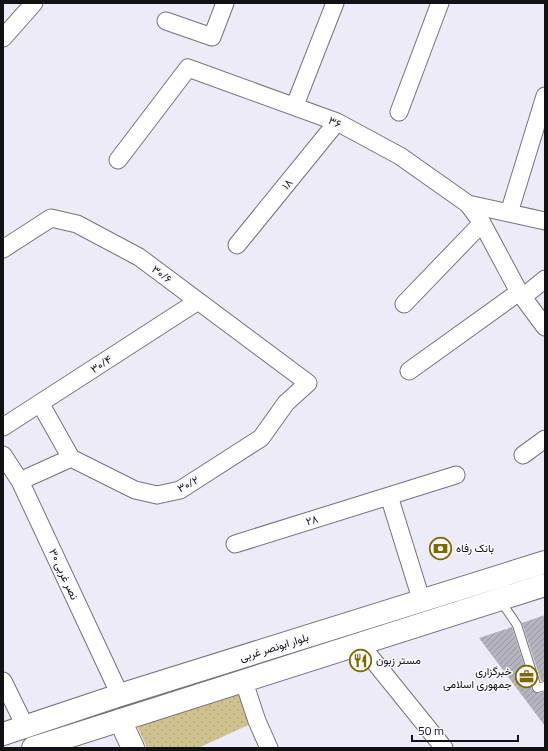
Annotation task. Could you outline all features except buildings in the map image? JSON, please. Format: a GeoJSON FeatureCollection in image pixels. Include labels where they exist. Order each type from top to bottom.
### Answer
{"type":"FeatureCollection","features":[{"type":"Feature","properties":{"kind":"main road","name":"بلوار ابونصر غربی"},"geometry":{"type":"LineString","coordinates":[[3,734],[120,695],[422,602],[545,562]]}},
{"type":"Feature","properties":{"kind":"main road","name":"بلوار ابونصر غربی"},"geometry":{"type":"LineString","coordinates":[[32,748],[244,682],[545,585]]}},
{"type":"Feature","properties":{"kind":"main road"},"geometry":{"type":"LineString","coordinates":[[120,720],[133,748]]}},
{"type":"Feature","properties":{"kind":"street"},"geometry":{"type":"LineString","coordinates":[[3,38],[34,3]]}},
{"type":"Feature","properties":{"kind":"street"},"geometry":{"type":"LineString","coordinates":[[166,21],[212,37],[225,3]]}},
{"type":"Feature","properties":{"kind":"street"},"geometry":{"type":"LineString","coordinates":[[296,106],[335,3]]}},
{"type":"Feature","properties":{"kind":"street"},"geometry":{"type":"LineString","coordinates":[[399,112],[440,3]]}},
{"type":"Feature","properties":{"kind":"street","name":"۳۶"},"geometry":{"type":"LineString","coordinates":[[118,160],[188,68],[337,122],[400,156],[468,204]]}},
{"type":"Feature","properties":{"kind":"street"},"geometry":{"type":"LineString","coordinates":[[509,213],[545,96]]}},
{"type":"Feature","properties":{"kind":"street","name":"۱۸"},"geometry":{"type":"LineString","coordinates":[[237,245],[337,122]]}},
{"type":"Feature","properties":{"kind":"street"},"geometry":{"type":"LineString","coordinates":[[468,204],[545,221]]}},
{"type":"Feature","properties":{"kind":"street"},"geometry":{"type":"LineString","coordinates":[[468,204],[482,223],[521,295],[545,327]]}},
{"type":"Feature","properties":{"kind":"street","name":"۳۰/۶"},"geometry":{"type":"LineString","coordinates":[[3,249],[51,218],[77,224],[139,257],[308,383]]}},
{"type":"Feature","properties":{"kind":"street"},"geometry":{"type":"LineString","coordinates":[[404,304],[482,223]]}},
{"type":"Feature","properties":{"kind":"street"},"geometry":{"type":"LineString","coordinates":[[410,371],[545,279]]}},
{"type":"Feature","properties":{"kind":"street","name":"۳۰/۴"},"geometry":{"type":"LineString","coordinates":[[3,427],[198,301]]}},
{"type":"Feature","properties":{"kind":"street","name":"۳۰/۲"},"geometry":{"type":"LineString","coordinates":[[71,458],[136,490],[157,495],[180,490],[262,438],[286,403],[308,383]]}},
{"type":"Feature","properties":{"kind":"street"},"geometry":{"type":"LineString","coordinates":[[20,481],[71,458],[40,403]]}},
{"type":"Feature","properties":{"kind":"street"},"geometry":{"type":"LineString","coordinates":[[523,455],[545,439]]}},
{"type":"Feature","properties":{"kind":"street","name":"نصر غربی ۳۰"},"geometry":{"type":"LineString","coordinates":[[3,455],[20,481],[120,695]]}},
{"type":"Feature","properties":{"kind":"street","name":"۲۸"},"geometry":{"type":"LineString","coordinates":[[235,544],[456,475]]}},
{"type":"Feature","properties":{"kind":"street"},"geometry":{"type":"LineString","coordinates":[[389,496],[422,602]]}},
{"type":"Feature","properties":{"kind":"street"},"geometry":{"type":"LineString","coordinates":[[360,644],[444,748]]}},
{"type":"Feature","properties":{"kind":"street"},"geometry":{"type":"LineString","coordinates":[[3,680],[25,726]]}},
{"type":"Feature","properties":{"kind":"street"},"geometry":{"type":"LineString","coordinates":[[244,682],[257,721],[269,748]]}},
{"type":"Feature","properties":{"kind":"lane"},"geometry":{"type":"LineString","coordinates":[[500,600],[517,625],[537,688],[545,686]]}},
{"type":"Feature","properties":{"kind":"shaded area"},"geometry":{"type":"Polygon","coordinates":[[[244,682],[257,721],[198,748],[147,748],[133,717],[244,682]]]}},
{"type":"Feature","properties":{"kind":"place","name":"بانک رفاه"},"geometry":{"type":"Point","coordinates":[440,548]}},
{"type":"Feature","properties":{"kind":"place","name":"مستر زبون"},"geometry":{"type":"Point","coordinates":[360,660]}},
{"type":"Feature","properties":{"kind":"place","name":"خبرگزاری جمهوری اسلامی"},"geometry":{"type":"Point","coordinates":[527,677]}}]}
